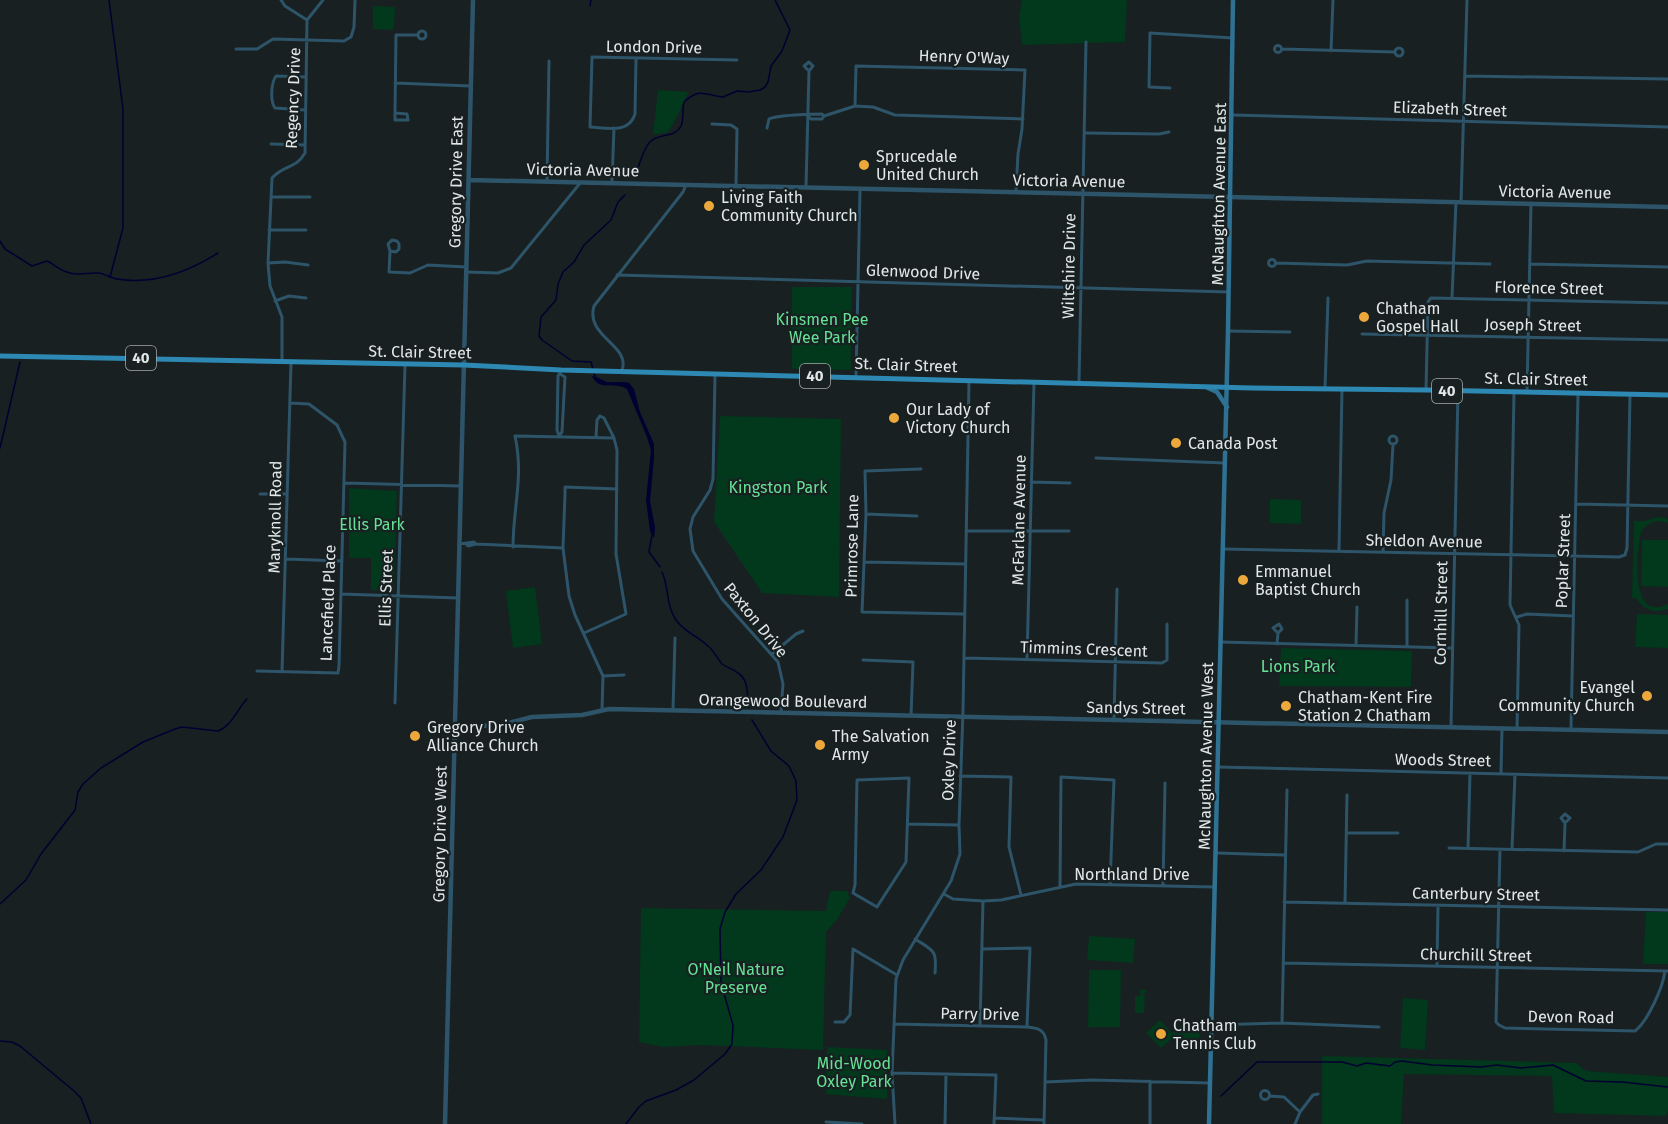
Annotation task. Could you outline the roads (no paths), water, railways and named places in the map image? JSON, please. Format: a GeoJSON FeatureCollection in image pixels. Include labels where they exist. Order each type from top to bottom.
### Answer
{"type":"FeatureCollection","features":[{"type":"Feature","properties":{"kind":"main road","name":"McNaughton Avenue East"},"geometry":{"type":"LineString","coordinates":[[1227,388],[1233,0]]}},
{"type":"Feature","properties":{"kind":"main road","name":"St. Clair Street"},"geometry":{"type":"LineString","coordinates":[[0,356],[464,365],[561,372],[593,370],[1227,388],[1668,396]]}},
{"type":"Feature","properties":{"kind":"main road"},"geometry":{"type":"LineString","coordinates":[[1200,386],[1217,392],[1227,406]]}},
{"type":"Feature","properties":{"kind":"main road","name":"McNaughton Avenue West"},"geometry":{"type":"LineString","coordinates":[[1209,1124],[1227,388]]}},
{"type":"Feature","properties":{"kind":"street"},"geometry":{"type":"LineString","coordinates":[[281,0],[285,6],[307,20],[323,0]]}},
{"type":"Feature","properties":{"kind":"street"},"geometry":{"type":"LineString","coordinates":[[236,49],[257,49],[273,39],[344,41],[351,37],[354,27],[355,0]]}},
{"type":"Feature","properties":{"kind":"street","name":"Gregory Drive East"},"geometry":{"type":"LineString","coordinates":[[464,365],[473,0]]}},
{"type":"Feature","properties":{"kind":"street"},"geometry":{"type":"LineString","coordinates":[[1332,51],[1333,0]]}},
{"type":"Feature","properties":{"kind":"street"},"geometry":{"type":"LineString","coordinates":[[1452,298],[1464,121],[1467,0]]}},
{"type":"Feature","properties":{"kind":"street","name":"Regency Drive"},"geometry":{"type":"LineString","coordinates":[[282,362],[282,317],[270,286],[268,263],[272,178],[278,171],[300,162],[305,153],[307,20]]}},
{"type":"Feature","properties":{"kind":"street"},"geometry":{"type":"LineString","coordinates":[[1170,88],[1149,87],[1150,33],[1233,38]]}},
{"type":"Feature","properties":{"kind":"street"},"geometry":{"type":"LineString","coordinates":[[395,113],[407,114],[408,120],[396,121],[394,119],[396,35],[418,35]]}},
{"type":"Feature","properties":{"kind":"street","name":"Wiltshire Drive"},"geometry":{"type":"LineString","coordinates":[[1079,383],[1086,133],[1086,42]]}},
{"type":"Feature","properties":{"kind":"street"},"geometry":{"type":"LineString","coordinates":[[1282,49],[1395,52]]}},
{"type":"Feature","properties":{"kind":"street","name":"London Drive"},"geometry":{"type":"LineString","coordinates":[[614,128],[590,127],[592,57],[737,60]]}},
{"type":"Feature","properties":{"kind":"street"},"geometry":{"type":"LineString","coordinates":[[612,182],[614,128],[629,125],[635,116],[636,59]]}},
{"type":"Feature","properties":{"kind":"street"},"geometry":{"type":"LineString","coordinates":[[547,181],[549,61]]}},
{"type":"Feature","properties":{"kind":"street","name":"Henry O'Way"},"geometry":{"type":"LineString","coordinates":[[855,106],[856,66],[1025,70],[1016,192]]}},
{"type":"Feature","properties":{"kind":"street"},"geometry":{"type":"LineString","coordinates":[[806,187],[808,71]]}},
{"type":"Feature","properties":{"kind":"street"},"geometry":{"type":"LineString","coordinates":[[305,110],[274,108],[272,104],[273,79],[276,76],[306,77]]}},
{"type":"Feature","properties":{"kind":"street"},"geometry":{"type":"LineString","coordinates":[[1465,76],[1668,79]]}},
{"type":"Feature","properties":{"kind":"street"},"geometry":{"type":"LineString","coordinates":[[395,83],[470,86]]}},
{"type":"Feature","properties":{"kind":"street"},"geometry":{"type":"LineString","coordinates":[[767,128],[767,122],[772,117],[822,114],[824,117],[855,106],[873,107],[895,115],[1023,119]]}},
{"type":"Feature","properties":{"kind":"street","name":"Elizabeth Street"},"geometry":{"type":"LineString","coordinates":[[1232,115],[1668,127]]}},
{"type":"Feature","properties":{"kind":"street"},"geometry":{"type":"LineString","coordinates":[[712,124],[731,124],[737,129],[736,185]]}},
{"type":"Feature","properties":{"kind":"street"},"geometry":{"type":"LineString","coordinates":[[1086,133],[1159,134],[1168,132]]}},
{"type":"Feature","properties":{"kind":"street"},"geometry":{"type":"LineString","coordinates":[[271,144],[305,145]]}},
{"type":"Feature","properties":{"kind":"street","name":"Victoria Avenue"},"geometry":{"type":"LineString","coordinates":[[470,180],[1668,207]]}},
{"type":"Feature","properties":{"kind":"street"},"geometry":{"type":"LineString","coordinates":[[390,251],[396,252],[399,249],[397,241],[389,242],[389,272],[410,273],[430,265],[498,273],[511,268],[580,182]]}},
{"type":"Feature","properties":{"kind":"street"},"geometry":{"type":"LineString","coordinates":[[622,371],[624,364],[622,356],[597,329],[592,316],[596,302],[687,185]]}},
{"type":"Feature","properties":{"kind":"street"},"geometry":{"type":"LineString","coordinates":[[856,377],[860,189]]}},
{"type":"Feature","properties":{"kind":"street"},"geometry":{"type":"LineString","coordinates":[[271,196],[310,197]]}},
{"type":"Feature","properties":{"kind":"street"},"geometry":{"type":"LineString","coordinates":[[1527,393],[1531,203]]}},
{"type":"Feature","properties":{"kind":"street"},"geometry":{"type":"LineString","coordinates":[[269,230],[306,230]]}},
{"type":"Feature","properties":{"kind":"street"},"geometry":{"type":"LineString","coordinates":[[1276,263],[1347,265],[1367,261],[1490,264]]}},
{"type":"Feature","properties":{"kind":"street"},"geometry":{"type":"LineString","coordinates":[[268,263],[285,262],[308,265]]}},
{"type":"Feature","properties":{"kind":"street"},"geometry":{"type":"LineString","coordinates":[[1530,264],[1668,267]]}},
{"type":"Feature","properties":{"kind":"street","name":"Glenwood Drive"},"geometry":{"type":"LineString","coordinates":[[617,275],[1229,292]]}},
{"type":"Feature","properties":{"kind":"street"},"geometry":{"type":"LineString","coordinates":[[275,301],[289,296],[306,298]]}},
{"type":"Feature","properties":{"kind":"street"},"geometry":{"type":"LineString","coordinates":[[1325,388],[1328,298]]}},
{"type":"Feature","properties":{"kind":"street","name":"Florence Street"},"geometry":{"type":"LineString","coordinates":[[1427,335],[1430,298],[1668,303]]}},
{"type":"Feature","properties":{"kind":"street"},"geometry":{"type":"LineString","coordinates":[[1228,331],[1290,332]]}},
{"type":"Feature","properties":{"kind":"street","name":"Joseph Street"},"geometry":{"type":"LineString","coordinates":[[1362,334],[1668,340]]}},
{"type":"Feature","properties":{"kind":"street"},"geometry":{"type":"LineString","coordinates":[[1426,390],[1427,335]]}},
{"type":"Feature","properties":{"kind":"street","name":"Maryknoll Road"},"geometry":{"type":"LineString","coordinates":[[282,672],[291,362]]}},
{"type":"Feature","properties":{"kind":"street","name":"Ellis Street"},"geometry":{"type":"LineString","coordinates":[[396,703],[405,365]]}},
{"type":"Feature","properties":{"kind":"street","name":"Gregory Drive West"},"geometry":{"type":"LineString","coordinates":[[445,1124],[464,365]]}},
{"type":"Feature","properties":{"kind":"street"},"geometry":{"type":"LineString","coordinates":[[561,372],[565,377],[562,432],[559,436],[557,430],[558,376],[561,372]]}},
{"type":"Feature","properties":{"kind":"street","name":"Paxton Drive"},"geometry":{"type":"LineString","coordinates":[[715,373],[713,478],[710,490],[693,517],[690,539],[698,560],[715,589],[772,654],[781,672],[783,684],[781,712]]}},
{"type":"Feature","properties":{"kind":"street","name":"Oxley Drive"},"geometry":{"type":"LineString","coordinates":[[896,1124],[892,1073],[897,975],[915,939],[944,894],[960,854],[969,381]]}},
{"type":"Feature","properties":{"kind":"street","name":"McFarlane Avenue"},"geometry":{"type":"LineString","coordinates":[[1027,659],[1034,381]]}},
{"type":"Feature","properties":{"kind":"street"},"geometry":{"type":"LineString","coordinates":[[1339,551],[1342,389]]}},
{"type":"Feature","properties":{"kind":"street","name":"Cornhill Street"},"geometry":{"type":"LineString","coordinates":[[1451,727],[1458,392]]}},
{"type":"Feature","properties":{"kind":"street"},"geometry":{"type":"LineString","coordinates":[[1514,393],[1510,605],[1519,625],[1517,729]]}},
{"type":"Feature","properties":{"kind":"street","name":"Poplar Street"},"geometry":{"type":"LineString","coordinates":[[1571,728],[1578,394]]}},
{"type":"Feature","properties":{"kind":"street"},"geometry":{"type":"LineString","coordinates":[[1628,505],[1630,395]]}},
{"type":"Feature","properties":{"kind":"street","name":"Lancefield Place"},"geometry":{"type":"LineString","coordinates":[[282,672],[338,673],[345,483],[345,442],[337,425],[309,404],[290,403]]}},
{"type":"Feature","properties":{"kind":"street"},"geometry":{"type":"LineString","coordinates":[[584,633],[626,614],[616,554],[617,450],[604,418],[600,416],[597,420],[596,437]]}},
{"type":"Feature","properties":{"kind":"street"},"geometry":{"type":"LineString","coordinates":[[513,547],[513,523],[519,490],[519,460],[515,436],[614,438]]}},
{"type":"Feature","properties":{"kind":"street"},"geometry":{"type":"LineString","coordinates":[[1383,552],[1383,513],[1391,480],[1393,445]]}},
{"type":"Feature","properties":{"kind":"street"},"geometry":{"type":"LineString","coordinates":[[1096,458],[1225,463]]}},
{"type":"Feature","properties":{"kind":"street","name":"Primrose Lane"},"geometry":{"type":"LineString","coordinates":[[921,469],[865,471],[866,514],[862,612],[964,614]]}},
{"type":"Feature","properties":{"kind":"street"},"geometry":{"type":"LineString","coordinates":[[1031,482],[1070,483]]}},
{"type":"Feature","properties":{"kind":"street"},"geometry":{"type":"LineString","coordinates":[[345,483],[460,486]]}},
{"type":"Feature","properties":{"kind":"street"},"geometry":{"type":"LineString","coordinates":[[602,710],[603,676],[575,615],[569,596],[563,548],[565,487],[617,489]]}},
{"type":"Feature","properties":{"kind":"street"},"geometry":{"type":"LineString","coordinates":[[260,494],[286,494]]}},
{"type":"Feature","properties":{"kind":"street"},"geometry":{"type":"LineString","coordinates":[[1577,504],[1668,506]]}},
{"type":"Feature","properties":{"kind":"street","name":"Sheldon Avenue"},"geometry":{"type":"LineString","coordinates":[[1222,549],[1619,557],[1625,555],[1628,548],[1628,505]]}},
{"type":"Feature","properties":{"kind":"street"},"geometry":{"type":"LineString","coordinates":[[866,514],[917,516]]}},
{"type":"Feature","properties":{"kind":"street"},"geometry":{"type":"LineString","coordinates":[[966,531],[1069,531]]}},
{"type":"Feature","properties":{"kind":"street"},"geometry":{"type":"LineString","coordinates":[[459,544],[474,542],[513,547],[563,548]]}},
{"type":"Feature","properties":{"kind":"street"},"geometry":{"type":"LineString","coordinates":[[286,559],[341,561]]}},
{"type":"Feature","properties":{"kind":"street"},"geometry":{"type":"LineString","coordinates":[[864,562],[965,564]]}},
{"type":"Feature","properties":{"kind":"street"},"geometry":{"type":"LineString","coordinates":[[1114,720],[1117,588]]}},
{"type":"Feature","properties":{"kind":"street"},"geometry":{"type":"LineString","coordinates":[[341,594],[458,598]]}},
{"type":"Feature","properties":{"kind":"street"},"geometry":{"type":"LineString","coordinates":[[1407,600],[1407,647]]}},
{"type":"Feature","properties":{"kind":"street"},"geometry":{"type":"LineString","coordinates":[[1356,645],[1357,606]]}},
{"type":"Feature","properties":{"kind":"street"},"geometry":{"type":"LineString","coordinates":[[1517,617],[1527,614],[1573,616]]}},
{"type":"Feature","properties":{"kind":"street","name":"Timmins Crescent"},"geometry":{"type":"LineString","coordinates":[[964,658],[1166,662],[1167,624]]}},
{"type":"Feature","properties":{"kind":"street"},"geometry":{"type":"LineString","coordinates":[[772,654],[796,634],[803,632]]}},
{"type":"Feature","properties":{"kind":"street"},"geometry":{"type":"LineString","coordinates":[[1277,644],[1278,633]]}},
{"type":"Feature","properties":{"kind":"street"},"geometry":{"type":"LineString","coordinates":[[674,710],[675,638]]}},
{"type":"Feature","properties":{"kind":"street"},"geometry":{"type":"LineString","coordinates":[[1220,642],[1452,648]]}},
{"type":"Feature","properties":{"kind":"street"},"geometry":{"type":"LineString","coordinates":[[863,660],[913,662],[911,716]]}},
{"type":"Feature","properties":{"kind":"street"},"geometry":{"type":"LineString","coordinates":[[257,671],[282,672]]}},
{"type":"Feature","properties":{"kind":"street"},"geometry":{"type":"LineString","coordinates":[[603,676],[624,675]]}},
{"type":"Feature","properties":{"kind":"street","name":"Orangewood Boulevard"},"geometry":{"type":"LineString","coordinates":[[454,727],[500,725],[532,717],[582,715],[602,710],[963,717]]}},
{"type":"Feature","properties":{"kind":"street","name":"Sandys Street"},"geometry":{"type":"LineString","coordinates":[[963,717],[1517,729],[1571,728],[1668,732]]}},
{"type":"Feature","properties":{"kind":"street"},"geometry":{"type":"LineString","coordinates":[[1501,773],[1502,728]]}},
{"type":"Feature","properties":{"kind":"street","name":"Woods Street"},"geometry":{"type":"LineString","coordinates":[[1217,767],[1668,778]]}},
{"type":"Feature","properties":{"kind":"street"},"geometry":{"type":"LineString","coordinates":[[1468,848],[1470,773]]}},
{"type":"Feature","properties":{"kind":"street"},"geometry":{"type":"LineString","coordinates":[[1512,848],[1515,774]]}},
{"type":"Feature","properties":{"kind":"street"},"geometry":{"type":"LineString","coordinates":[[960,776],[1011,777],[1009,847],[1021,895]]}},
{"type":"Feature","properties":{"kind":"street"},"geometry":{"type":"LineString","coordinates":[[1060,886],[1061,777],[1114,780],[1110,884]]}},
{"type":"Feature","properties":{"kind":"street"},"geometry":{"type":"LineString","coordinates":[[909,778],[908,824],[906,862],[877,908],[853,893],[857,780],[909,778]]}},
{"type":"Feature","properties":{"kind":"street"},"geometry":{"type":"LineString","coordinates":[[1163,885],[1164,783]]}},
{"type":"Feature","properties":{"kind":"street"},"geometry":{"type":"LineString","coordinates":[[1282,1023],[1287,790]]}},
{"type":"Feature","properties":{"kind":"street"},"geometry":{"type":"LineString","coordinates":[[1345,903],[1347,795]]}},
{"type":"Feature","properties":{"kind":"street"},"geometry":{"type":"LineString","coordinates":[[1564,851],[1565,823]]}},
{"type":"Feature","properties":{"kind":"street"},"geometry":{"type":"LineString","coordinates":[[908,824],[959,825]]}},
{"type":"Feature","properties":{"kind":"street"},"geometry":{"type":"LineString","coordinates":[[1347,833],[1398,833]]}},
{"type":"Feature","properties":{"kind":"street"},"geometry":{"type":"LineString","coordinates":[[1449,848],[1638,852],[1656,844],[1668,844]]}},
{"type":"Feature","properties":{"kind":"street"},"geometry":{"type":"LineString","coordinates":[[1498,967],[1500,849]]}},
{"type":"Feature","properties":{"kind":"street"},"geometry":{"type":"LineString","coordinates":[[1216,853],[1284,855]]}},
{"type":"Feature","properties":{"kind":"street","name":"Northland Drive"},"geometry":{"type":"LineString","coordinates":[[944,894],[957,899],[983,901],[1001,900],[1060,886],[1110,884],[1216,887]]}},
{"type":"Feature","properties":{"kind":"street"},"geometry":{"type":"LineString","coordinates":[[980,1025],[983,901]]}},
{"type":"Feature","properties":{"kind":"street","name":"Canterbury Street"},"geometry":{"type":"LineString","coordinates":[[1284,902],[1668,910]]}},
{"type":"Feature","properties":{"kind":"street"},"geometry":{"type":"LineString","coordinates":[[1437,966],[1438,905]]}},
{"type":"Feature","properties":{"kind":"street"},"geometry":{"type":"LineString","coordinates":[[915,939],[934,950],[935,973]]}},
{"type":"Feature","properties":{"kind":"street"},"geometry":{"type":"LineString","coordinates":[[835,1022],[844,1022],[850,1015],[853,948],[897,975]]}},
{"type":"Feature","properties":{"kind":"street"},"geometry":{"type":"LineString","coordinates":[[982,949],[1030,948],[1027,1027]]}},
{"type":"Feature","properties":{"kind":"street","name":"Churchill Street"},"geometry":{"type":"LineString","coordinates":[[1283,963],[1667,971]]}},
{"type":"Feature","properties":{"kind":"street","name":"Devon Road"},"geometry":{"type":"LineString","coordinates":[[1498,967],[1496,1022],[1505,1028],[1528,1029],[1635,1031],[1641,1026],[1662,986],[1667,971]]}},
{"type":"Feature","properties":{"kind":"street"},"geometry":{"type":"LineString","coordinates":[[1212,1025],[1282,1023],[1379,1027]]}},
{"type":"Feature","properties":{"kind":"street","name":"Parry Drive"},"geometry":{"type":"LineString","coordinates":[[894,1024],[980,1025],[1040,1029],[1046,1037],[1044,1122]]}},
{"type":"Feature","properties":{"kind":"street"},"geometry":{"type":"LineString","coordinates":[[892,1073],[996,1075],[994,1124]]}},
{"type":"Feature","properties":{"kind":"street"},"geometry":{"type":"LineString","coordinates":[[945,1124],[946,1074]]}},
{"type":"Feature","properties":{"kind":"street"},"geometry":{"type":"LineString","coordinates":[[1045,1082],[1092,1080],[1210,1083]]}},
{"type":"Feature","properties":{"kind":"street"},"geometry":{"type":"LineString","coordinates":[[1149,1124],[1150,1081]]}},
{"type":"Feature","properties":{"kind":"street"},"geometry":{"type":"LineString","coordinates":[[1295,1124],[1300,1112],[1313,1095],[1318,1094]]}},
{"type":"Feature","properties":{"kind":"street"},"geometry":{"type":"LineString","coordinates":[[1270,1095],[1284,1097],[1300,1112]]}},
{"type":"Feature","properties":{"kind":"street"},"geometry":{"type":"LineString","coordinates":[[994,1118],[1044,1122]]}},
{"type":"Feature","properties":{"kind":"street"},"geometry":{"type":"LineString","coordinates":[[826,1122],[862,1124]]}},
{"type":"Feature","properties":{"kind":"waterway"},"geometry":{"type":"LineString","coordinates":[[109,0],[123,109],[123,228],[110,277]]}},
{"type":"Feature","properties":{"kind":"waterway"},"geometry":{"type":"LineString","coordinates":[[590,6],[591,0]]}},
{"type":"Feature","properties":{"kind":"waterway"},"geometry":{"type":"LineString","coordinates":[[637,171],[644,151],[651,141],[678,130],[682,124],[684,102],[690,97],[699,93],[723,97],[737,91],[749,92],[765,87],[771,66],[782,51],[790,30],[775,0]]}},
{"type":"Feature","properties":{"kind":"waterway"},"geometry":{"type":"LineString","coordinates":[[595,376],[591,362],[572,361],[542,340],[539,336],[541,317],[556,300],[558,284],[563,272],[574,262],[584,245],[611,220],[618,202],[625,195]]}},
{"type":"Feature","properties":{"kind":"waterway"},"geometry":{"type":"LineString","coordinates":[[0,241],[5,249],[32,266],[47,261],[71,273],[99,273],[130,280],[170,275],[195,266],[218,253]]}},
{"type":"Feature","properties":{"kind":"waterway"},"geometry":{"type":"LineString","coordinates":[[0,448],[20,362]]}},
{"type":"Feature","properties":{"kind":"waterway"},"geometry":{"type":"LineString","coordinates":[[652,535],[649,552],[660,567]]}},
{"type":"Feature","properties":{"kind":"waterway"},"geometry":{"type":"LineString","coordinates":[[662,572],[676,620],[710,648],[722,664],[742,676],[747,689],[747,707]]}},
{"type":"Feature","properties":{"kind":"waterway"},"geometry":{"type":"LineString","coordinates":[[0,904],[26,880],[41,854],[75,810],[78,792],[83,784],[101,768],[143,742],[175,729],[182,727],[218,731],[231,721],[247,699]]}},
{"type":"Feature","properties":{"kind":"waterway"},"geometry":{"type":"LineString","coordinates":[[626,1124],[646,1101],[676,1090],[694,1080],[725,1054],[732,1044],[733,1025],[721,983],[720,929],[725,912],[736,894],[761,870],[783,837],[797,800],[796,781],[789,766],[771,751],[752,720]]}},
{"type":"Feature","properties":{"kind":"waterway"},"geometry":{"type":"LineString","coordinates":[[0,1041],[12,1042],[20,1046],[74,1091],[81,1098],[91,1124]]}},
{"type":"Feature","properties":{"kind":"waterway"},"geometry":{"type":"LineString","coordinates":[[1221,1096],[1257,1062],[1342,1062],[1357,1066],[1366,1063],[1390,1066],[1402,1061],[1432,1065],[1481,1067],[1497,1065],[1521,1068],[1553,1065],[1586,1081],[1668,1087]]}},
{"type":"Feature","properties":{"kind":"place","name":"Sprucedale United Church"},"geometry":{"type":"Point","coordinates":[864,165]}},
{"type":"Feature","properties":{"kind":"place","name":"Living Faith Community Church"},"geometry":{"type":"Point","coordinates":[709,206]}},
{"type":"Feature","properties":{"kind":"place","name":"Chatham Gospel Hall"},"geometry":{"type":"Point","coordinates":[1364,317]}},
{"type":"Feature","properties":{"kind":"place","name":"Our Lady of Victory Church"},"geometry":{"type":"Point","coordinates":[894,418]}},
{"type":"Feature","properties":{"kind":"place","name":"Canada Post"},"geometry":{"type":"Point","coordinates":[1176,443]}},
{"type":"Feature","properties":{"kind":"place","name":"Emmanuel Baptist Church"},"geometry":{"type":"Point","coordinates":[1243,580]}},
{"type":"Feature","properties":{"kind":"place","name":"Evangel Community Church"},"geometry":{"type":"Point","coordinates":[1647,696]}},
{"type":"Feature","properties":{"kind":"place","name":"Chatham-Kent Fire Station 2 Chatham"},"geometry":{"type":"Point","coordinates":[1286,706]}},
{"type":"Feature","properties":{"kind":"place","name":"Gregory Drive Alliance Church"},"geometry":{"type":"Point","coordinates":[415,736]}},
{"type":"Feature","properties":{"kind":"place","name":"The Salvation Army"},"geometry":{"type":"Point","coordinates":[820,745]}},
{"type":"Feature","properties":{"kind":"place","name":"Chatham Tennis Club"},"geometry":{"type":"Point","coordinates":[1161,1034]}},
{"type":"Feature","properties":{"kind":"park label","name":"Kinsmen Pee Wee Park"},"geometry":{"type":"Point","coordinates":[822,328]}},
{"type":"Feature","properties":{"kind":"park label","name":"Kingston Park"},"geometry":{"type":"Point","coordinates":[778,487]}},
{"type":"Feature","properties":{"kind":"park label","name":"Ellis Park"},"geometry":{"type":"Point","coordinates":[372,524]}},
{"type":"Feature","properties":{"kind":"park label","name":"Lions Park"},"geometry":{"type":"Point","coordinates":[1298,666]}},
{"type":"Feature","properties":{"kind":"park label","name":"O'Neil Nature Preserve"},"geometry":{"type":"Point","coordinates":[736,978]}},
{"type":"Feature","properties":{"kind":"park label","name":"Mid-Wood Oxley Park"},"geometry":{"type":"Point","coordinates":[854,1072]}}]}
